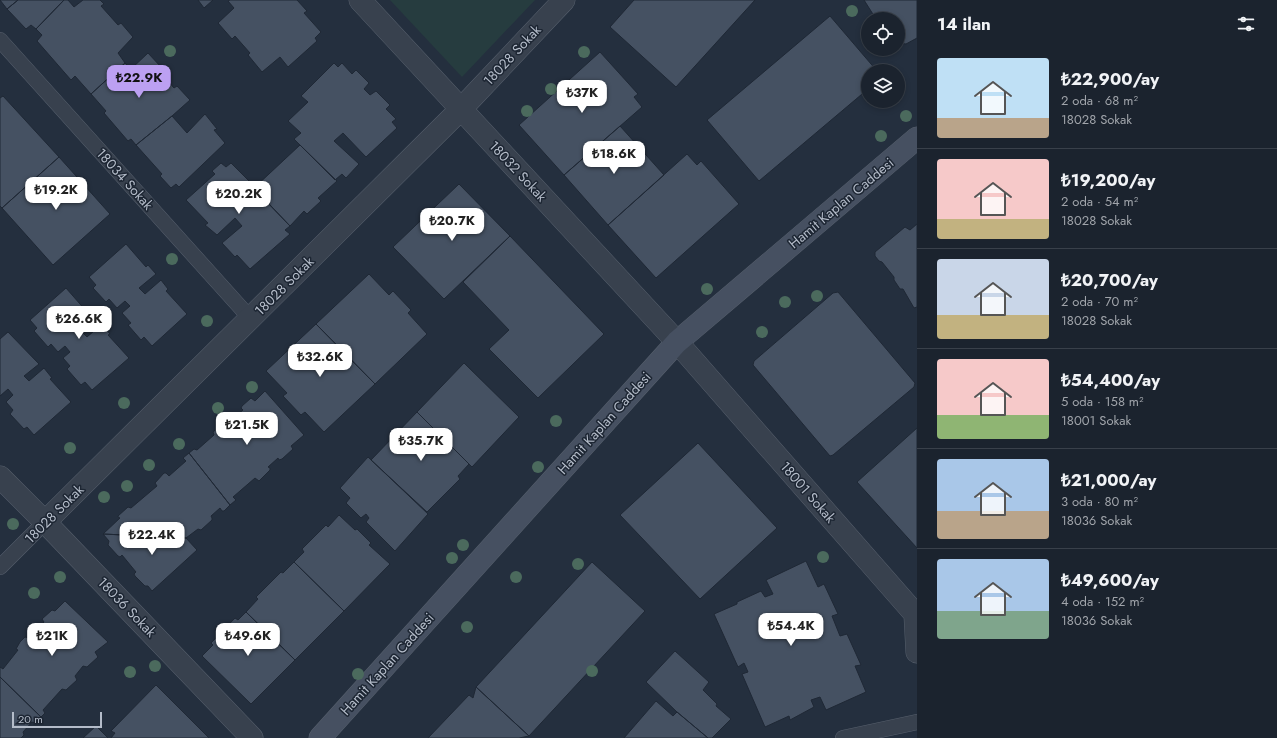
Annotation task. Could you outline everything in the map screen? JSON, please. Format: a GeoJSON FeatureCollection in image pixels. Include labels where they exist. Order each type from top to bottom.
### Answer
{"type":"FeatureCollection","features":[{"type":"Feature","properties":{"kind":"main road","name":"Hamit Kaplan Caddesi"},"geometry":{"type":"LineString","coordinates":[[320,738],[677,342],[917,138]]}},
{"type":"Feature","properties":{"kind":"street","name":"18032 Sokak"},"geometry":{"type":"LineString","coordinates":[[360,0],[677,342]]}},
{"type":"Feature","properties":{"kind":"street","name":"18028 Sokak"},"geometry":{"type":"LineString","coordinates":[[45,522],[461,110],[564,0]]}},
{"type":"Feature","properties":{"kind":"street","name":"18001 Sokak"},"geometry":{"type":"LineString","coordinates":[[677,342],[916,614],[917,652]]}},
{"type":"Feature","properties":{"kind":"street","name":"18036 Sokak"},"geometry":{"type":"LineString","coordinates":[[0,477],[252,738]]}},
{"type":"Feature","properties":{"kind":"lane","name":"18034 Sokak"},"geometry":{"type":"LineString","coordinates":[[0,40],[250,318]]}},
{"type":"Feature","properties":{"kind":"lane","name":"18028 Sokak"},"geometry":{"type":"LineString","coordinates":[[0,568],[45,522]]}},
{"type":"Feature","properties":{"kind":"lane"},"geometry":{"type":"LineString","coordinates":[[843,738],[917,722]]}},
{"type":"Feature","properties":{"kind":"green space"},"geometry":{"type":"Polygon","coordinates":[[[390,0],[535,0],[462,77],[390,0]]]}},
{"type":"Feature","properties":{"kind":"building"},"geometry":{"type":"Polygon","coordinates":[[[0,0],[18,0],[7,9],[0,0]]]}},
{"type":"Feature","properties":{"kind":"building"},"geometry":{"type":"Polygon","coordinates":[[[18,0],[64,0],[36,29],[31,25],[26,29],[7,9],[18,0]]]}},
{"type":"Feature","properties":{"kind":"building"},"geometry":{"type":"Polygon","coordinates":[[[64,0],[68,0],[74,7],[83,0],[100,0],[104,4],[101,6],[118,25],[121,23],[133,37],[118,53],[125,63],[91,94],[75,76],[71,80],[37,41],[42,35],[36,29],[64,0]]]}},
{"type":"Feature","properties":{"kind":"building"},"geometry":{"type":"Polygon","coordinates":[[[198,0],[213,0],[204,8],[198,0]]]}},
{"type":"Feature","properties":{"kind":"building"},"geometry":{"type":"Polygon","coordinates":[[[297,0],[307,11],[304,13],[321,32],[315,38],[317,41],[288,67],[280,57],[262,72],[248,55],[250,53],[235,36],[232,39],[218,23],[234,8],[228,1],[297,0]]]}},
{"type":"Feature","properties":{"kind":"building"},"geometry":{"type":"Polygon","coordinates":[[[634,0],[755,0],[676,87],[610,27],[634,0]]]}},
{"type":"Feature","properties":{"kind":"building"},"geometry":{"type":"Polygon","coordinates":[[[864,0],[917,0],[917,38],[905,44],[905,12],[872,12],[864,0]]]}},
{"type":"Feature","properties":{"kind":"building"},"geometry":{"type":"Polygon","coordinates":[[[830,16],[861,52],[861,56],[864,56],[871,64],[861,64],[861,95],[759,181],[707,120],[830,16]]]}},
{"type":"Feature","properties":{"kind":"building"},"geometry":{"type":"Polygon","coordinates":[[[600,52],[638,94],[634,97],[642,107],[564,175],[519,125],[600,52]]]}},
{"type":"Feature","properties":{"kind":"building"},"geometry":{"type":"Polygon","coordinates":[[[148,53],[161,67],[158,69],[174,88],[177,86],[190,100],[136,145],[131,139],[128,141],[104,113],[106,111],[91,94],[125,63],[131,69],[148,53]]]}},
{"type":"Feature","properties":{"kind":"building"},"geometry":{"type":"Polygon","coordinates":[[[334,63],[338,67],[342,63],[352,74],[356,70],[369,83],[364,89],[370,95],[376,91],[390,105],[386,109],[396,119],[392,122],[397,128],[366,157],[343,133],[334,141],[359,164],[346,178],[342,174],[335,180],[294,139],[301,133],[288,121],[308,102],[301,96],[334,63]]]}},
{"type":"Feature","properties":{"kind":"building"},"geometry":{"type":"Polygon","coordinates":[[[3,96],[59,157],[2,208],[0,206],[0,98],[3,96]]]}},
{"type":"Feature","properties":{"kind":"building"},"geometry":{"type":"Polygon","coordinates":[[[205,114],[217,129],[214,130],[225,143],[179,187],[176,184],[171,188],[160,176],[162,174],[136,145],[172,116],[187,133],[205,114]]]}},
{"type":"Feature","properties":{"kind":"building"},"geometry":{"type":"Polygon","coordinates":[[[620,126],[664,175],[608,225],[564,175],[620,126]]]}},
{"type":"Feature","properties":{"kind":"building"},"geometry":{"type":"Polygon","coordinates":[[[300,145],[337,181],[318,198],[321,201],[307,214],[304,211],[290,226],[254,188],[300,145]]]}},
{"type":"Feature","properties":{"kind":"building"},"geometry":{"type":"Polygon","coordinates":[[[687,154],[697,165],[701,161],[739,204],[656,278],[608,225],[687,154]]]}},
{"type":"Feature","properties":{"kind":"building"},"geometry":{"type":"Polygon","coordinates":[[[59,157],[110,214],[53,265],[2,208],[59,157]]]}},
{"type":"Feature","properties":{"kind":"building"},"geometry":{"type":"Polygon","coordinates":[[[221,163],[226,167],[231,163],[252,184],[239,195],[250,207],[262,197],[290,226],[285,230],[290,234],[250,269],[237,255],[235,257],[222,243],[242,226],[235,218],[217,235],[205,225],[208,223],[186,200],[215,174],[212,171],[221,163]]]}},
{"type":"Feature","properties":{"kind":"building"},"geometry":{"type":"Polygon","coordinates":[[[459,184],[510,236],[444,299],[393,247],[459,184]]]}},
{"type":"Feature","properties":{"kind":"building"},"geometry":{"type":"Polygon","coordinates":[[[917,224],[917,307],[914,308],[903,289],[900,289],[894,280],[894,277],[875,256],[875,252],[905,227],[910,230],[917,224]]]}},
{"type":"Feature","properties":{"kind":"building"},"geometry":{"type":"Polygon","coordinates":[[[510,236],[604,334],[538,398],[489,349],[509,330],[463,282],[510,236]]]}},
{"type":"Feature","properties":{"kind":"building"},"geometry":{"type":"Polygon","coordinates":[[[126,244],[146,267],[148,265],[156,274],[139,288],[145,294],[161,280],[168,289],[166,291],[187,314],[152,346],[144,337],[141,340],[128,325],[131,323],[122,313],[130,306],[125,301],[117,308],[109,299],[106,302],[93,288],[96,285],[89,277],[126,244]]]}},
{"type":"Feature","properties":{"kind":"building"},"geometry":{"type":"Polygon","coordinates":[[[369,274],[389,295],[393,291],[411,310],[408,313],[427,334],[375,384],[316,324],[369,274]]]}},
{"type":"Feature","properties":{"kind":"building"},"geometry":{"type":"Polygon","coordinates":[[[66,288],[87,312],[89,310],[97,320],[82,332],[87,337],[102,324],[110,334],[108,335],[129,358],[92,390],[85,382],[81,385],[67,369],[70,366],[63,358],[70,352],[65,346],[58,352],[51,344],[48,347],[34,331],[37,328],[30,320],[66,288]]]}},
{"type":"Feature","properties":{"kind":"building"},"geometry":{"type":"Polygon","coordinates":[[[838,292],[915,383],[914,387],[830,456],[753,365],[754,361],[833,293],[838,292]]]}},
{"type":"Feature","properties":{"kind":"building"},"geometry":{"type":"Polygon","coordinates":[[[316,324],[375,384],[324,432],[305,412],[301,415],[283,396],[287,393],[266,371],[316,324]]]}},
{"type":"Feature","properties":{"kind":"building"},"geometry":{"type":"Polygon","coordinates":[[[8,332],[39,364],[24,376],[29,381],[44,368],[52,378],[50,379],[71,402],[34,435],[27,427],[24,429],[10,414],[13,410],[6,402],[13,395],[8,389],[0,396],[0,339],[8,332]]]}},
{"type":"Feature","properties":{"kind":"building"},"geometry":{"type":"Polygon","coordinates":[[[464,363],[519,417],[472,467],[417,412],[464,363]]]}},
{"type":"Feature","properties":{"kind":"building"},"geometry":{"type":"Polygon","coordinates":[[[265,391],[304,435],[291,446],[293,449],[282,459],[279,460],[278,458],[268,467],[270,470],[259,481],[255,478],[233,497],[236,500],[230,505],[189,453],[194,449],[197,450],[214,435],[213,432],[222,424],[226,424],[243,410],[241,408],[242,406],[251,398],[255,401],[265,391]]]}},
{"type":"Feature","properties":{"kind":"building"},"geometry":{"type":"Polygon","coordinates":[[[417,412],[469,464],[458,476],[460,479],[427,512],[371,460],[417,412]]]}},
{"type":"Feature","properties":{"kind":"building"},"geometry":{"type":"Polygon","coordinates":[[[917,428],[917,548],[857,482],[917,428]]]}},
{"type":"Feature","properties":{"kind":"building"},"geometry":{"type":"Polygon","coordinates":[[[698,443],[777,528],[700,599],[620,515],[698,443]]]}},
{"type":"Feature","properties":{"kind":"building"},"geometry":{"type":"Polygon","coordinates":[[[189,453],[230,505],[224,511],[220,508],[211,516],[212,520],[201,530],[198,529],[186,538],[103,534],[120,518],[118,516],[128,507],[131,508],[157,486],[155,483],[164,473],[169,476],[186,461],[183,458],[189,453]]]}},
{"type":"Feature","properties":{"kind":"building"},"geometry":{"type":"Polygon","coordinates":[[[368,457],[428,514],[395,551],[366,522],[369,518],[366,514],[361,518],[346,503],[350,498],[340,488],[368,457]]]}},
{"type":"Feature","properties":{"kind":"building"},"geometry":{"type":"Polygon","coordinates":[[[339,515],[355,530],[357,529],[371,543],[369,545],[390,564],[344,611],[294,562],[304,552],[302,549],[326,525],[328,527],[339,515]]]}},
{"type":"Feature","properties":{"kind":"building"},"geometry":{"type":"Polygon","coordinates":[[[103,534],[186,538],[197,550],[152,591],[135,576],[134,574],[136,572],[122,555],[120,557],[118,556],[108,545],[109,541],[103,534]]]}},
{"type":"Feature","properties":{"kind":"building"},"geometry":{"type":"Polygon","coordinates":[[[806,561],[818,587],[824,584],[838,614],[832,616],[840,636],[847,634],[861,665],[855,666],[866,692],[826,710],[820,697],[811,700],[814,707],[790,720],[789,716],[765,727],[742,674],[748,672],[744,663],[738,667],[714,614],[761,591],[765,597],[773,594],[766,580],[806,561]]]}},
{"type":"Feature","properties":{"kind":"building"},"geometry":{"type":"Polygon","coordinates":[[[294,562],[344,611],[295,660],[246,612],[258,599],[256,597],[281,572],[283,573],[294,562]]]}},
{"type":"Feature","properties":{"kind":"building"},"geometry":{"type":"Polygon","coordinates":[[[592,562],[645,611],[529,736],[476,687],[592,562]]]}},
{"type":"Feature","properties":{"kind":"building"},"geometry":{"type":"Polygon","coordinates":[[[65,601],[108,642],[95,652],[98,657],[87,667],[83,666],[75,676],[77,680],[66,690],[62,689],[43,710],[45,713],[41,717],[0,677],[0,667],[3,669],[18,650],[16,649],[20,642],[25,637],[29,638],[44,622],[42,619],[52,610],[55,611],[65,601]]]}},
{"type":"Feature","properties":{"kind":"building"},"geometry":{"type":"Polygon","coordinates":[[[246,612],[295,660],[251,704],[202,656],[213,645],[211,643],[235,618],[238,620],[246,612]]]}},
{"type":"Feature","properties":{"kind":"building"},"geometry":{"type":"Polygon","coordinates":[[[675,651],[709,682],[703,690],[717,704],[716,706],[731,719],[712,738],[708,738],[677,712],[646,682],[675,651]]]}},
{"type":"Feature","properties":{"kind":"building"},"geometry":{"type":"Polygon","coordinates":[[[0,677],[41,717],[35,723],[32,722],[23,732],[24,735],[21,738],[0,738],[0,677]]]}},
{"type":"Feature","properties":{"kind":"building"},"geometry":{"type":"Polygon","coordinates":[[[156,685],[209,738],[111,738],[115,733],[111,731],[156,685]]]}},
{"type":"Feature","properties":{"kind":"building"},"geometry":{"type":"Polygon","coordinates":[[[476,687],[529,736],[519,738],[428,738],[469,695],[473,698],[476,687]]]}},
{"type":"Feature","properties":{"kind":"building"},"geometry":{"type":"Polygon","coordinates":[[[656,701],[673,716],[677,712],[708,738],[624,738],[656,701]]]}},
{"type":"Feature","properties":{"kind":"building"},"geometry":{"type":"Polygon","coordinates":[[[96,726],[108,738],[83,738],[96,726]]]}}]}
